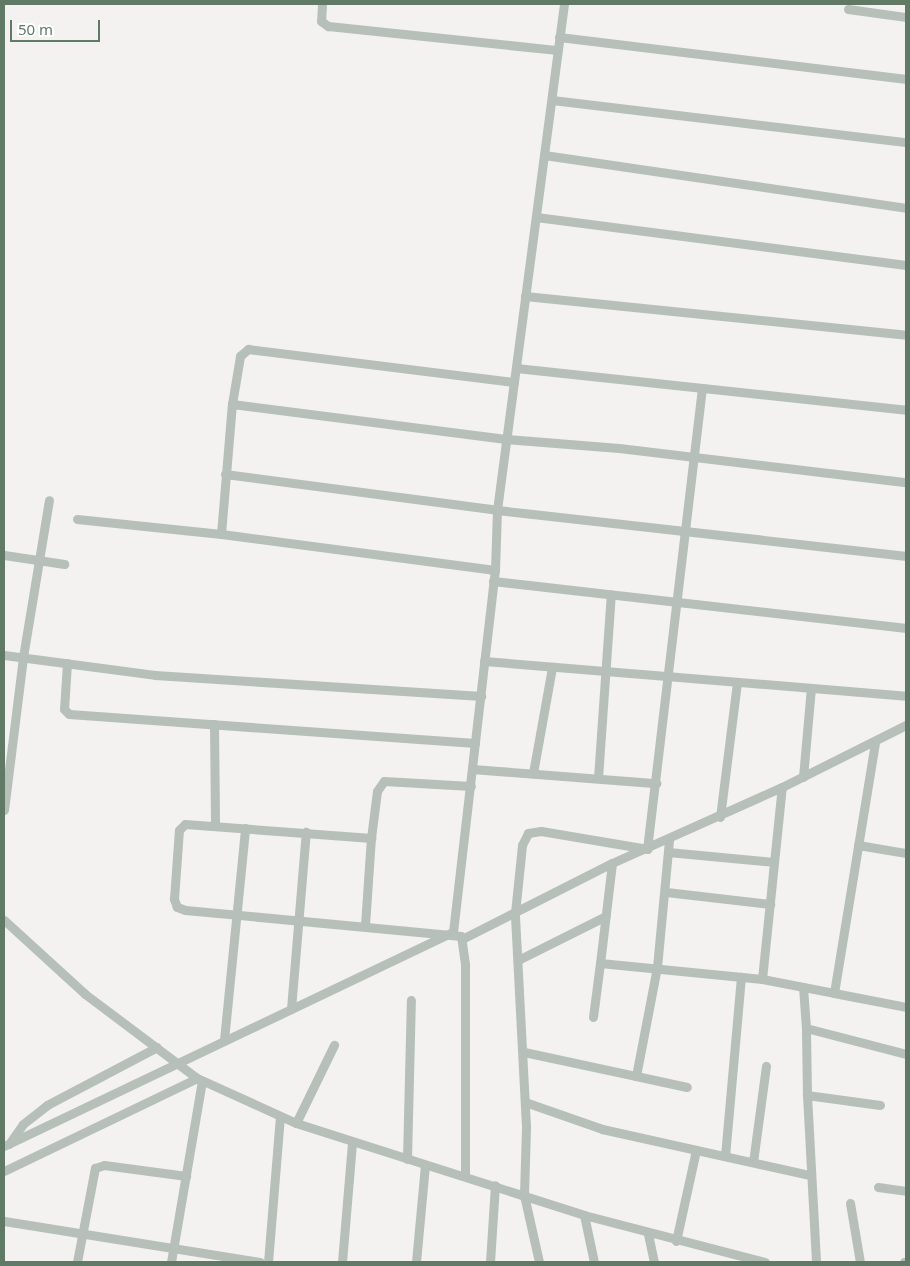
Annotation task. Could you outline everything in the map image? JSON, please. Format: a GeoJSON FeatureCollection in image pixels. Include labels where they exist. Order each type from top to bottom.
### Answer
{"type":"FeatureCollection","features":[{"type":"Feature","properties":{"kind":"street"},"geometry":{"type":"LineString","coordinates":[[322,4],[321,21],[328,26],[558,50]]}},
{"type":"Feature","properties":{"kind":"street"},"geometry":{"type":"LineString","coordinates":[[453,932],[495,570],[497,510],[564,4]]}},
{"type":"Feature","properties":{"kind":"street"},"geometry":{"type":"LineString","coordinates":[[848,9],[906,17]]}},
{"type":"Feature","properties":{"kind":"street"},"geometry":{"type":"LineString","coordinates":[[560,37],[906,79]]}},
{"type":"Feature","properties":{"kind":"street"},"geometry":{"type":"LineString","coordinates":[[552,100],[906,142]]}},
{"type":"Feature","properties":{"kind":"street"},"geometry":{"type":"LineString","coordinates":[[544,155],[906,208]]}},
{"type":"Feature","properties":{"kind":"street"},"geometry":{"type":"LineString","coordinates":[[536,217],[906,266]]}},
{"type":"Feature","properties":{"kind":"street"},"geometry":{"type":"LineString","coordinates":[[525,296],[906,335]]}},
{"type":"Feature","properties":{"kind":"street"},"geometry":{"type":"LineString","coordinates":[[221,534],[232,404],[240,356],[248,349],[514,382]]}},
{"type":"Feature","properties":{"kind":"street"},"geometry":{"type":"LineString","coordinates":[[516,368],[906,410]]}},
{"type":"Feature","properties":{"kind":"street"},"geometry":{"type":"LineString","coordinates":[[647,849],[656,784],[691,456],[702,388]]}},
{"type":"Feature","properties":{"kind":"street"},"geometry":{"type":"LineString","coordinates":[[232,404],[506,439],[691,456],[906,482]]}},
{"type":"Feature","properties":{"kind":"street"},"geometry":{"type":"LineString","coordinates":[[225,474],[497,510],[906,556]]}},
{"type":"Feature","properties":{"kind":"street"},"geometry":{"type":"LineString","coordinates":[[4,810],[23,657],[50,500]]}},
{"type":"Feature","properties":{"kind":"street"},"geometry":{"type":"LineString","coordinates":[[77,519],[221,534],[495,570]]}},
{"type":"Feature","properties":{"kind":"street"},"geometry":{"type":"LineString","coordinates":[[4,555],[64,564]]}},
{"type":"Feature","properties":{"kind":"street"},"geometry":{"type":"LineString","coordinates":[[493,581],[906,628]]}},
{"type":"Feature","properties":{"kind":"street"},"geometry":{"type":"LineString","coordinates":[[598,778],[611,594]]}},
{"type":"Feature","properties":{"kind":"street"},"geometry":{"type":"LineString","coordinates":[[4,655],[155,675],[481,696]]}},
{"type":"Feature","properties":{"kind":"street"},"geometry":{"type":"LineString","coordinates":[[484,661],[605,673],[668,676],[906,696]]}},
{"type":"Feature","properties":{"kind":"street"},"geometry":{"type":"LineString","coordinates":[[68,663],[64,706],[67,713],[475,743]]}},
{"type":"Feature","properties":{"kind":"street"},"geometry":{"type":"LineString","coordinates":[[533,773],[552,667]]}},
{"type":"Feature","properties":{"kind":"street"},"geometry":{"type":"LineString","coordinates":[[720,817],[737,682]]}},
{"type":"Feature","properties":{"kind":"street"},"geometry":{"type":"LineString","coordinates":[[803,777],[811,688]]}},
{"type":"Feature","properties":{"kind":"street"},"geometry":{"type":"LineString","coordinates":[[214,724],[215,826]]}},
{"type":"Feature","properties":{"kind":"street"},"geometry":{"type":"LineString","coordinates":[[462,939],[612,863],[720,817],[875,743],[906,724]]}},
{"type":"Feature","properties":{"kind":"street"},"geometry":{"type":"LineString","coordinates":[[834,993],[875,743]]}},
{"type":"Feature","properties":{"kind":"street"},"geometry":{"type":"LineString","coordinates":[[472,769],[656,784]]}},
{"type":"Feature","properties":{"kind":"street"},"geometry":{"type":"LineString","coordinates":[[365,925],[371,838],[377,791],[384,781],[470,786]]}},
{"type":"Feature","properties":{"kind":"street"},"geometry":{"type":"LineString","coordinates":[[762,979],[782,787]]}},
{"type":"Feature","properties":{"kind":"street"},"geometry":{"type":"LineString","coordinates":[[371,838],[215,826],[180,827],[175,904],[185,910],[234,916],[299,919],[453,932],[462,939]]}},
{"type":"Feature","properties":{"kind":"street"},"geometry":{"type":"LineString","coordinates":[[224,1040],[234,916],[245,828]]}},
{"type":"Feature","properties":{"kind":"street"},"geometry":{"type":"LineString","coordinates":[[539,1262],[524,1195],[524,1052],[516,913],[522,845],[528,833],[541,831],[647,849]]}},
{"type":"Feature","properties":{"kind":"street"},"geometry":{"type":"LineString","coordinates":[[291,1009],[306,832]]}},
{"type":"Feature","properties":{"kind":"street"},"geometry":{"type":"LineString","coordinates":[[636,1076],[657,967],[666,892],[669,840]]}},
{"type":"Feature","properties":{"kind":"street"},"geometry":{"type":"LineString","coordinates":[[858,845],[906,853]]}},
{"type":"Feature","properties":{"kind":"street"},"geometry":{"type":"LineString","coordinates":[[668,852],[773,862]]}},
{"type":"Feature","properties":{"kind":"street"},"geometry":{"type":"LineString","coordinates":[[593,1016],[612,863]]}},
{"type":"Feature","properties":{"kind":"street"},"geometry":{"type":"LineString","coordinates":[[666,892],[770,904]]}},
{"type":"Feature","properties":{"kind":"street"},"geometry":{"type":"LineString","coordinates":[[518,960],[606,916]]}},
{"type":"Feature","properties":{"kind":"street"},"geometry":{"type":"LineString","coordinates":[[4,920],[85,994],[192,1073],[280,1116],[352,1144],[496,1185],[584,1216],[648,1234],[765,1262]]}},
{"type":"Feature","properties":{"kind":"street"},"geometry":{"type":"LineString","coordinates":[[4,1171],[192,1073],[224,1040],[453,932]]}},
{"type":"Feature","properties":{"kind":"street"},"geometry":{"type":"LineString","coordinates":[[462,939],[465,1176]]}},
{"type":"Feature","properties":{"kind":"street"},"geometry":{"type":"LineString","coordinates":[[600,963],[657,967],[762,979],[906,1007]]}},
{"type":"Feature","properties":{"kind":"street"},"geometry":{"type":"LineString","coordinates":[[725,1156],[741,977]]}},
{"type":"Feature","properties":{"kind":"street"},"geometry":{"type":"LineString","coordinates":[[803,987],[810,1175],[816,1262]]}},
{"type":"Feature","properties":{"kind":"street"},"geometry":{"type":"LineString","coordinates":[[407,1159],[411,1000]]}},
{"type":"Feature","properties":{"kind":"street"},"geometry":{"type":"LineString","coordinates":[[806,1028],[906,1054]]}},
{"type":"Feature","properties":{"kind":"street"},"geometry":{"type":"LineString","coordinates":[[296,1123],[334,1045]]}},
{"type":"Feature","properties":{"kind":"street"},"geometry":{"type":"LineString","coordinates":[[6,1145],[23,1124],[47,1105],[157,1046]]}},
{"type":"Feature","properties":{"kind":"street"},"geometry":{"type":"LineString","coordinates":[[524,1052],[688,1087]]}},
{"type":"Feature","properties":{"kind":"street"},"geometry":{"type":"LineString","coordinates":[[753,1162],[766,1066]]}},
{"type":"Feature","properties":{"kind":"street"},"geometry":{"type":"LineString","coordinates":[[6,1145],[192,1073]]}},
{"type":"Feature","properties":{"kind":"street"},"geometry":{"type":"LineString","coordinates":[[171,1262],[186,1176],[192,1073]]}},
{"type":"Feature","properties":{"kind":"street"},"geometry":{"type":"LineString","coordinates":[[807,1095],[880,1105]]}},
{"type":"Feature","properties":{"kind":"street"},"geometry":{"type":"LineString","coordinates":[[525,1102],[602,1129],[810,1175]]}},
{"type":"Feature","properties":{"kind":"street"},"geometry":{"type":"LineString","coordinates":[[268,1262],[280,1116]]}},
{"type":"Feature","properties":{"kind":"street"},"geometry":{"type":"LineString","coordinates":[[342,1262],[352,1144]]}},
{"type":"Feature","properties":{"kind":"street"},"geometry":{"type":"LineString","coordinates":[[676,1241],[696,1150]]}},
{"type":"Feature","properties":{"kind":"street"},"geometry":{"type":"LineString","coordinates":[[416,1262],[425,1165]]}},
{"type":"Feature","properties":{"kind":"street"},"geometry":{"type":"LineString","coordinates":[[78,1262],[96,1166],[186,1176]]}},
{"type":"Feature","properties":{"kind":"street"},"geometry":{"type":"LineString","coordinates":[[490,1262],[496,1185]]}},
{"type":"Feature","properties":{"kind":"street"},"geometry":{"type":"LineString","coordinates":[[878,1187],[906,1191]]}},
{"type":"Feature","properties":{"kind":"street"},"geometry":{"type":"LineString","coordinates":[[850,1203],[860,1262]]}},
{"type":"Feature","properties":{"kind":"street"},"geometry":{"type":"LineString","coordinates":[[584,1216],[594,1262]]}},
{"type":"Feature","properties":{"kind":"street"},"geometry":{"type":"LineString","coordinates":[[4,1221],[83,1232],[260,1262]]}},
{"type":"Feature","properties":{"kind":"street"},"geometry":{"type":"LineString","coordinates":[[648,1234],[654,1262]]}}]}
